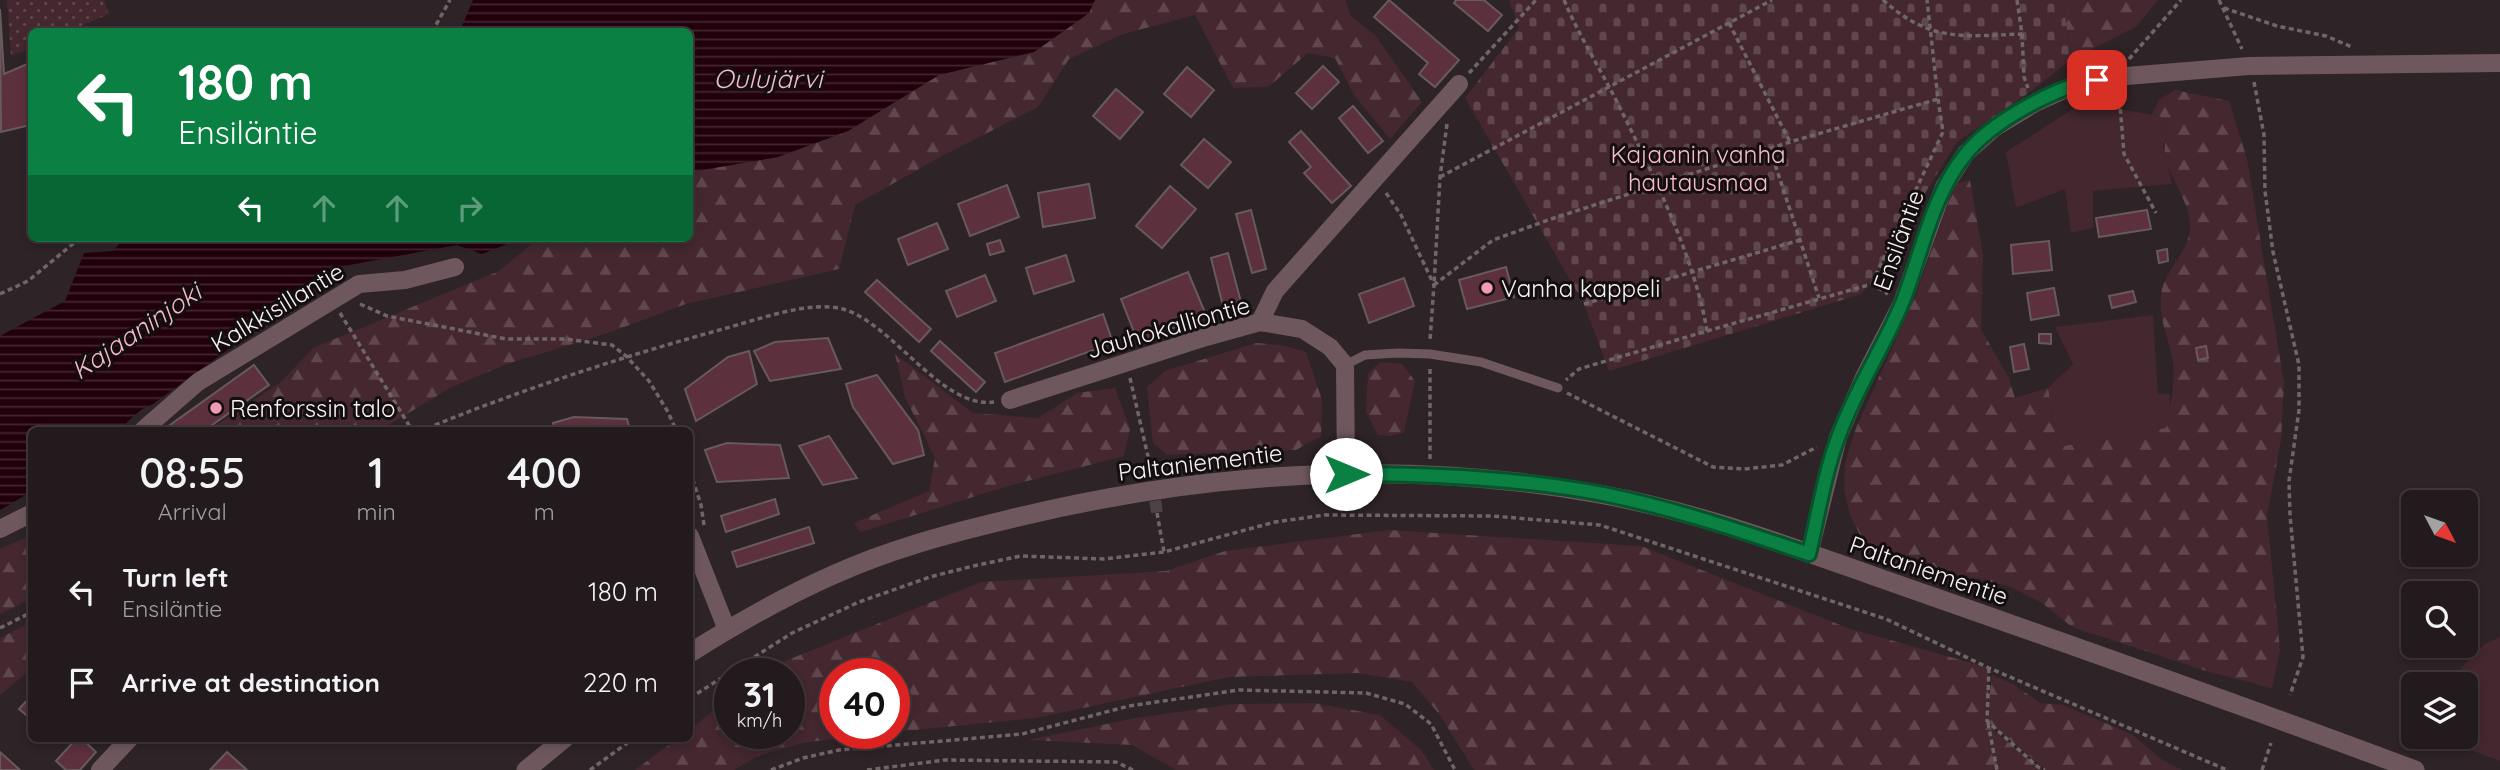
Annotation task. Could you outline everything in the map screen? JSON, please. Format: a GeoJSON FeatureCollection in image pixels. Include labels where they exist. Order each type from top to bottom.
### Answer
{"type":"FeatureCollection","features":[{"type":"Feature","properties":{"kind":"street","name":"Ensiläntie"},"geometry":{"type":"LineString","coordinates":[[1809,554],[1838,437],[1865,375],[1902,303],[1944,187],[1966,153],[1994,128],[2035,103],[2081,82],[2114,77],[2249,65],[2500,63]]}},
{"type":"Feature","properties":{"kind":"street"},"geometry":{"type":"LineString","coordinates":[[1260,322],[1275,291],[1459,84]]}},
{"type":"Feature","properties":{"kind":"street","name":"Kalkkisillantie"},"geometry":{"type":"LineString","coordinates":[[146,427],[198,382],[359,284],[405,281],[455,267]]}},
{"type":"Feature","properties":{"kind":"street","name":"Jauhokalliontie"},"geometry":{"type":"LineString","coordinates":[[1010,400],[1260,322],[1302,330],[1330,347],[1345,365]]}},
{"type":"Feature","properties":{"kind":"street"},"geometry":{"type":"LineString","coordinates":[[1345,365],[1346,474]]}},
{"type":"Feature","properties":{"kind":"street","name":"Paltaniementie"},"geometry":{"type":"LineString","coordinates":[[693,651],[727,630],[836,573],[956,532],[1050,509],[1187,485],[1265,477],[1429,474],[1518,481],[1603,494],[1706,519],[2254,710],[2415,770]]}},
{"type":"Feature","properties":{"kind":"street"},"geometry":{"type":"LineString","coordinates":[[0,529],[28,515]]}},
{"type":"Feature","properties":{"kind":"street"},"geometry":{"type":"LineString","coordinates":[[696,531],[727,630]]}},
{"type":"Feature","properties":{"kind":"street"},"geometry":{"type":"LineString","coordinates":[[100,770],[126,742]]}},
{"type":"Feature","properties":{"kind":"street"},"geometry":{"type":"LineString","coordinates":[[526,770],[560,742]]}},
{"type":"Feature","properties":{"kind":"lane"},"geometry":{"type":"LineString","coordinates":[[1345,365],[1365,355],[1430,355],[1481,362],[1558,388]]}},
{"type":"Feature","properties":{"kind":"path"},"geometry":{"type":"LineString","coordinates":[[434,28],[450,0]]}},
{"type":"Feature","properties":{"kind":"path"},"geometry":{"type":"LineString","coordinates":[[1564,0],[1679,237],[1702,305],[1707,331]]}},
{"type":"Feature","properties":{"kind":"path"},"geometry":{"type":"LineString","coordinates":[[1429,474],[1430,323],[1440,177],[1772,0]]}},
{"type":"Feature","properties":{"kind":"path"},"geometry":{"type":"LineString","coordinates":[[1883,0],[1897,12],[1931,30],[1953,37],[2022,34]]}},
{"type":"Feature","properties":{"kind":"path"},"geometry":{"type":"LineString","coordinates":[[1872,284],[1943,132],[1927,0]]}},
{"type":"Feature","properties":{"kind":"path"},"geometry":{"type":"LineString","coordinates":[[2017,0],[2024,77],[2030,92]]}},
{"type":"Feature","properties":{"kind":"path"},"geometry":{"type":"LineString","coordinates":[[2156,213],[2124,154],[2120,97],[2114,77],[2180,0]]}},
{"type":"Feature","properties":{"kind":"path"},"geometry":{"type":"LineString","coordinates":[[2219,0],[2249,65],[2258,96],[2264,135],[2265,191],[2273,252],[2299,365],[2299,410],[2289,481],[2303,656],[2290,695]]}},
{"type":"Feature","properties":{"kind":"path"},"geometry":{"type":"LineString","coordinates":[[2224,8],[2277,26],[2326,36],[2351,47],[2374,65]]}},
{"type":"Feature","properties":{"kind":"path"},"geometry":{"type":"LineString","coordinates":[[1729,23],[1790,142]]}},
{"type":"Feature","properties":{"kind":"path"},"geometry":{"type":"LineString","coordinates":[[1434,285],[1493,240],[1790,142],[1938,99]]}},
{"type":"Feature","properties":{"kind":"path"},"geometry":{"type":"LineString","coordinates":[[1770,149],[1819,298]]}},
{"type":"Feature","properties":{"kind":"path"},"geometry":{"type":"LineString","coordinates":[[1375,176],[1401,215],[1434,285]]}},
{"type":"Feature","properties":{"kind":"path"},"geometry":{"type":"LineString","coordinates":[[1584,304],[1800,240]]}},
{"type":"Feature","properties":{"kind":"path"},"geometry":{"type":"LineString","coordinates":[[0,294],[27,282],[75,242]]}},
{"type":"Feature","properties":{"kind":"path"},"geometry":{"type":"LineString","coordinates":[[1838,437],[1782,465],[1744,469],[1713,467],[1558,388],[1579,369],[1872,284],[1902,303]]}},
{"type":"Feature","properties":{"kind":"path"},"geometry":{"type":"LineString","coordinates":[[335,297],[387,316],[506,339],[565,339],[612,345],[649,381],[675,427]]}},
{"type":"Feature","properties":{"kind":"path"},"geometry":{"type":"LineString","coordinates":[[335,297],[410,427]]}},
{"type":"Feature","properties":{"kind":"path"},"geometry":{"type":"LineString","coordinates":[[432,427],[492,402],[626,356],[775,314],[817,307],[844,310],[875,327],[956,394],[980,404],[1010,400]]}},
{"type":"Feature","properties":{"kind":"path"},"geometry":{"type":"LineString","coordinates":[[1127,364],[1150,465]]}},
{"type":"Feature","properties":{"kind":"path"},"geometry":{"type":"LineString","coordinates":[[693,480],[701,505],[696,531]]}},
{"type":"Feature","properties":{"kind":"path"},"geometry":{"type":"LineString","coordinates":[[1157,513],[1164,552]]}},
{"type":"Feature","properties":{"kind":"path"},"geometry":{"type":"LineString","coordinates":[[693,696],[792,633],[859,602],[930,577],[1021,556],[1104,559],[1164,552],[1275,522],[1325,515],[1492,516],[1600,525],[1886,619],[1989,668],[2227,770]]}},
{"type":"Feature","properties":{"kind":"path"},"geometry":{"type":"LineString","coordinates":[[0,628],[28,614]]}},
{"type":"Feature","properties":{"kind":"path"},"geometry":{"type":"LineString","coordinates":[[1989,668],[1987,721],[1997,770]]}},
{"type":"Feature","properties":{"kind":"path"},"geometry":{"type":"LineString","coordinates":[[771,770],[803,758],[839,750],[1022,734],[1129,706],[1238,690],[1366,693],[1405,704],[1432,724],[1455,770]]}},
{"type":"Feature","properties":{"kind":"path"},"geometry":{"type":"LineString","coordinates":[[1987,721],[2038,767],[2045,770]]}},
{"type":"Feature","properties":{"kind":"path"},"geometry":{"type":"LineString","coordinates":[[590,770],[628,742]]}},
{"type":"Feature","properties":{"kind":"path"},"geometry":{"type":"LineString","coordinates":[[2262,770],[2271,743]]}},
{"type":"Feature","properties":{"kind":"path"},"geometry":{"type":"LineString","coordinates":[[867,770],[945,760],[1116,762],[1133,770]]}},
{"type":"Feature","properties":{"kind":"green space"},"geometry":{"type":"Polygon","coordinates":[[[7,0],[104,0],[109,14],[76,28],[28,28],[28,49],[11,56],[7,0]]]}},
{"type":"Feature","properties":{"kind":"green space"},"geometry":{"type":"Polygon","coordinates":[[[1095,0],[1346,0],[1350,15],[1376,36],[1422,102],[1390,139],[1354,95],[1335,58],[1308,53],[1268,87],[1233,88],[1195,15],[1123,34],[1069,59],[1038,107],[942,156],[855,205],[839,269],[686,304],[605,334],[507,364],[452,387],[385,427],[214,427],[281,382],[313,348],[499,271],[534,242],[693,242],[693,171],[778,157],[848,131],[939,75],[1034,52],[1088,14],[1095,0]]]}},
{"type":"Feature","properties":{"kind":"green space","name":"Kajaanin vanha hautausmaa"},"geometry":{"type":"Polygon","coordinates":[[[1509,0],[2063,0],[2071,60],[1957,142],[1862,294],[1609,371],[1584,304],[1465,98],[1519,28],[1509,0]]]}},
{"type":"Feature","properties":{"kind":"green space"},"geometry":{"type":"Polygon","coordinates":[[[2063,0],[2158,0],[2137,26],[2071,60],[2063,0]]]}},
{"type":"Feature","properties":{"kind":"green space"},"geometry":{"type":"Polygon","coordinates":[[[2175,90],[2229,101],[2247,159],[2284,383],[2281,440],[2267,516],[2280,650],[2272,688],[2209,672],[2072,627],[2042,603],[2011,587],[1976,578],[1930,576],[1880,558],[1862,539],[1850,515],[1844,489],[1845,463],[1856,428],[1915,297],[1955,184],[1970,180],[1983,255],[1981,329],[2009,378],[2015,398],[2048,388],[2058,447],[2166,428],[2174,371],[2161,313],[2161,295],[2167,277],[2189,237],[2190,227],[2185,204],[2169,170],[2165,147],[2167,136],[2160,116],[2152,115],[2159,100],[2175,90]]]}},
{"type":"Feature","properties":{"kind":"green space"},"geometry":{"type":"Polygon","coordinates":[[[2082,103],[2160,116],[2167,136],[2163,146],[2172,184],[2093,191],[2093,228],[2071,233],[2065,189],[2016,208],[2006,152],[2082,103]]]}},
{"type":"Feature","properties":{"kind":"green space"},"geometry":{"type":"Polygon","coordinates":[[[2153,315],[2158,394],[2170,394],[2169,429],[2058,447],[2048,388],[2073,364],[2055,327],[2153,315]]]}},
{"type":"Feature","properties":{"kind":"green space"},"geometry":{"type":"Polygon","coordinates":[[[1256,343],[1282,345],[1306,352],[1322,400],[1321,436],[1296,450],[1167,455],[1153,443],[1147,387],[1165,371],[1256,343]]]}},
{"type":"Feature","properties":{"kind":"green space"},"geometry":{"type":"Polygon","coordinates":[[[895,354],[973,413],[1038,418],[1077,393],[1115,388],[1130,429],[1124,456],[1008,486],[861,532],[854,523],[929,491],[935,458],[905,397],[895,354]]]}},
{"type":"Feature","properties":{"kind":"green space"},"geometry":{"type":"Polygon","coordinates":[[[1381,362],[1402,364],[1415,381],[1404,432],[1391,436],[1378,435],[1366,412],[1368,373],[1381,362]]]}},
{"type":"Feature","properties":{"kind":"green space"},"geometry":{"type":"Polygon","coordinates":[[[1389,530],[1641,546],[1848,628],[1989,668],[1988,707],[1992,675],[2013,684],[2040,703],[2063,705],[2133,735],[2161,759],[2182,770],[2046,770],[1988,722],[1988,726],[2043,770],[1474,770],[1440,715],[1412,682],[1358,673],[1229,677],[1036,718],[910,730],[910,658],[819,658],[819,741],[805,743],[805,658],[792,658],[981,582],[1166,571],[1225,551],[1389,530]]]}},
{"type":"Feature","properties":{"kind":"green space"},"geometry":{"type":"Polygon","coordinates":[[[28,536],[28,600],[0,614],[0,549],[28,536]]]}},
{"type":"Feature","properties":{"kind":"green space"},"geometry":{"type":"Polygon","coordinates":[[[28,624],[28,672],[0,695],[0,638],[28,624]]]}},
{"type":"Feature","properties":{"kind":"green space"},"geometry":{"type":"Polygon","coordinates":[[[2500,637],[2500,761],[2468,749],[2478,749],[2478,672],[2457,672],[2471,658],[2478,658],[2478,650],[2500,637]]]}},
{"type":"Feature","properties":{"kind":"green space"},"geometry":{"type":"Polygon","coordinates":[[[1314,703],[1380,715],[1422,751],[1434,770],[1176,770],[1132,745],[1028,740],[1136,718],[1234,704],[1314,703]]]}},
{"type":"Feature","properties":{"kind":"green space"},"geometry":{"type":"Polygon","coordinates":[[[714,710],[714,749],[782,749],[758,756],[734,770],[635,770],[673,742],[693,742],[693,727],[714,710]]]}},
{"type":"Feature","properties":{"kind":"water","name":"Oulujärvi"},"geometry":{"type":"Polygon","coordinates":[[[473,0],[1095,0],[1089,13],[1034,52],[939,75],[848,131],[778,157],[693,171],[693,28],[461,28],[473,0]]]}},
{"type":"Feature","properties":{"kind":"water","name":"Kajaaninjoki"},"geometry":{"type":"Polygon","coordinates":[[[121,242],[512,242],[482,254],[457,245],[344,266],[141,410],[121,427],[28,427],[28,494],[0,510],[0,336],[65,301],[84,253],[113,251],[121,242]]]}},
{"type":"Feature","properties":{"kind":"building"},"geometry":{"type":"Polygon","coordinates":[[[1389,0],[1459,60],[1435,87],[1419,74],[1428,63],[1374,17],[1389,0]]]}},
{"type":"Feature","properties":{"kind":"building"},"geometry":{"type":"Polygon","coordinates":[[[1456,0],[1484,0],[1502,15],[1488,31],[1454,3],[1456,0]]]}},
{"type":"Feature","properties":{"kind":"building"},"geometry":{"type":"Polygon","coordinates":[[[0,9],[4,74],[28,64],[28,125],[1,132],[0,9]]]}},
{"type":"Feature","properties":{"kind":"building"},"geometry":{"type":"Polygon","coordinates":[[[1323,66],[1339,82],[1312,109],[1296,93],[1323,66]]]}},
{"type":"Feature","properties":{"kind":"building"},"geometry":{"type":"Polygon","coordinates":[[[1187,67],[1214,90],[1191,117],[1164,94],[1187,67]]]}},
{"type":"Feature","properties":{"kind":"building"},"geometry":{"type":"Polygon","coordinates":[[[1116,89],[1143,112],[1120,139],[1093,116],[1116,89]]]}},
{"type":"Feature","properties":{"kind":"building"},"geometry":{"type":"Polygon","coordinates":[[[1353,106],[1383,141],[1368,153],[1339,118],[1353,106]]]}},
{"type":"Feature","properties":{"kind":"building"},"geometry":{"type":"Polygon","coordinates":[[[1301,131],[1351,186],[1332,203],[1304,173],[1311,167],[1289,142],[1301,131]]]}},
{"type":"Feature","properties":{"kind":"building"},"geometry":{"type":"Polygon","coordinates":[[[1204,139],[1231,162],[1208,188],[1181,165],[1204,139]]]}},
{"type":"Feature","properties":{"kind":"building"},"geometry":{"type":"Polygon","coordinates":[[[1089,184],[1095,218],[1043,227],[1038,193],[1089,184]]]}},
{"type":"Feature","properties":{"kind":"building"},"geometry":{"type":"Polygon","coordinates":[[[1007,185],[1019,217],[970,236],[958,204],[1007,185]]]}},
{"type":"Feature","properties":{"kind":"building"},"geometry":{"type":"Polygon","coordinates":[[[1170,186],[1196,209],[1162,248],[1136,226],[1170,186]]]}},
{"type":"Feature","properties":{"kind":"building"},"geometry":{"type":"Polygon","coordinates":[[[1251,210],[1266,269],[1252,273],[1236,214],[1251,210]]]}},
{"type":"Feature","properties":{"kind":"building"},"geometry":{"type":"Polygon","coordinates":[[[2147,210],[2151,229],[2099,237],[2096,218],[2147,210]]]}},
{"type":"Feature","properties":{"kind":"building"},"geometry":{"type":"Polygon","coordinates":[[[937,223],[948,249],[908,265],[898,239],[937,223]]]}},
{"type":"Feature","properties":{"kind":"building"},"geometry":{"type":"Polygon","coordinates":[[[1000,240],[1004,251],[990,255],[987,244],[1000,240]]]}},
{"type":"Feature","properties":{"kind":"building"},"geometry":{"type":"Polygon","coordinates":[[[2049,241],[2052,270],[2013,274],[2011,245],[2049,241]]]}},
{"type":"Feature","properties":{"kind":"building"},"geometry":{"type":"Polygon","coordinates":[[[2167,249],[2168,261],[2159,263],[2157,251],[2167,249]]]}},
{"type":"Feature","properties":{"kind":"building"},"geometry":{"type":"Polygon","coordinates":[[[1228,253],[1241,302],[1223,306],[1211,258],[1228,253]]]}},
{"type":"Feature","properties":{"kind":"building"},"geometry":{"type":"Polygon","coordinates":[[[1066,255],[1074,281],[1034,294],[1026,268],[1066,255]]]}},
{"type":"Feature","properties":{"kind":"building","name":"Vanha kappeli"},"geometry":{"type":"Polygon","coordinates":[[[1506,267],[1514,297],[1467,309],[1459,280],[1506,267]]]}},
{"type":"Feature","properties":{"kind":"building"},"geometry":{"type":"Polygon","coordinates":[[[1188,272],[1206,315],[1138,342],[1121,299],[1188,272]]]}},
{"type":"Feature","properties":{"kind":"building"},"geometry":{"type":"Polygon","coordinates":[[[985,275],[996,301],[957,317],[946,291],[985,275]]]}},
{"type":"Feature","properties":{"kind":"building"},"geometry":{"type":"Polygon","coordinates":[[[1404,278],[1414,306],[1369,323],[1359,294],[1404,278]]]}},
{"type":"Feature","properties":{"kind":"building"},"geometry":{"type":"Polygon","coordinates":[[[877,280],[931,329],[919,342],[865,292],[877,280]]]}},
{"type":"Feature","properties":{"kind":"building"},"geometry":{"type":"Polygon","coordinates":[[[2054,288],[2059,315],[2031,320],[2027,293],[2054,288]]]}},
{"type":"Feature","properties":{"kind":"building"},"geometry":{"type":"Polygon","coordinates":[[[2133,291],[2136,302],[2112,308],[2109,296],[2133,291]]]}},
{"type":"Feature","properties":{"kind":"building"},"geometry":{"type":"Polygon","coordinates":[[[1103,314],[1113,343],[1005,382],[995,353],[1103,314]]]}},
{"type":"Feature","properties":{"kind":"building"},"geometry":{"type":"Polygon","coordinates":[[[2039,334],[2051,334],[2051,344],[2039,343],[2039,334]]]}},
{"type":"Feature","properties":{"kind":"building"},"geometry":{"type":"Polygon","coordinates":[[[828,338],[841,369],[770,381],[754,351],[775,342],[828,338]]]}},
{"type":"Feature","properties":{"kind":"building"},"geometry":{"type":"Polygon","coordinates":[[[940,341],[985,382],[976,392],[931,351],[940,341]]]}},
{"type":"Feature","properties":{"kind":"building"},"geometry":{"type":"Polygon","coordinates":[[[2024,344],[2029,369],[2014,372],[2010,347],[2024,344]]]}},
{"type":"Feature","properties":{"kind":"building"},"geometry":{"type":"Polygon","coordinates":[[[2206,346],[2208,358],[2198,360],[2196,348],[2206,346]]]}},
{"type":"Feature","properties":{"kind":"building"},"geometry":{"type":"Polygon","coordinates":[[[749,351],[757,384],[696,421],[685,389],[728,357],[749,351]]]}},
{"type":"Feature","properties":{"kind":"building","name":"Renforssin talo"},"geometry":{"type":"Polygon","coordinates":[[[254,365],[269,385],[209,427],[167,427],[254,365]]]}},
{"type":"Feature","properties":{"kind":"building"},"geometry":{"type":"Polygon","coordinates":[[[877,375],[918,430],[924,455],[893,464],[853,407],[846,384],[877,375]]]}},
{"type":"Feature","properties":{"kind":"building"},"geometry":{"type":"Polygon","coordinates":[[[574,417],[627,419],[629,427],[554,427],[553,423],[574,417]]]}},
{"type":"Feature","properties":{"kind":"building"},"geometry":{"type":"Polygon","coordinates":[[[829,436],[857,478],[823,485],[799,446],[829,436]]]}},
{"type":"Feature","properties":{"kind":"building"},"geometry":{"type":"Polygon","coordinates":[[[727,443],[780,445],[789,478],[717,482],[705,450],[727,443]]]}},
{"type":"Feature","properties":{"kind":"building"},"geometry":{"type":"Polygon","coordinates":[[[775,499],[779,514],[726,532],[721,516],[775,499]]]}},
{"type":"Feature","properties":{"kind":"building"},"geometry":{"type":"Polygon","coordinates":[[[809,527],[814,543],[737,567],[732,552],[809,527]]]}},
{"type":"Feature","properties":{"kind":"building"},"geometry":{"type":"Polygon","coordinates":[[[28,699],[28,717],[19,709],[28,699]]]}},
{"type":"Feature","properties":{"kind":"building"},"geometry":{"type":"Polygon","coordinates":[[[73,742],[85,742],[96,752],[80,770],[66,770],[56,761],[73,742]]]}},
{"type":"Feature","properties":{"kind":"building"},"geometry":{"type":"Polygon","coordinates":[[[0,752],[20,770],[0,770],[0,752]]]}},
{"type":"Feature","properties":{"kind":"building"},"geometry":{"type":"Polygon","coordinates":[[[227,752],[247,770],[210,770],[227,752]]]}},
{"type":"Feature","properties":{"kind":"tunnel"},"geometry":{"type":"LineString","coordinates":[[1150,465],[1157,513]]}},
{"type":"Feature","properties":{"kind":"place","name":"Vanha kappeli"},"geometry":{"type":"Point","coordinates":[1487,288]}},
{"type":"Feature","properties":{"kind":"place","name":"Renforssin talo"},"geometry":{"type":"Point","coordinates":[216,408]}},
{"type":"Feature","properties":{"kind":"route"},"geometry":{"type":"LineString","coordinates":[[1346,474],[1429,474],[1518,481],[1603,494],[1706,519],[1809,554],[1838,437],[1865,375],[1902,303],[1944,187],[1966,153],[1994,128],[2035,103],[2081,82],[2097,80]]}}]}
